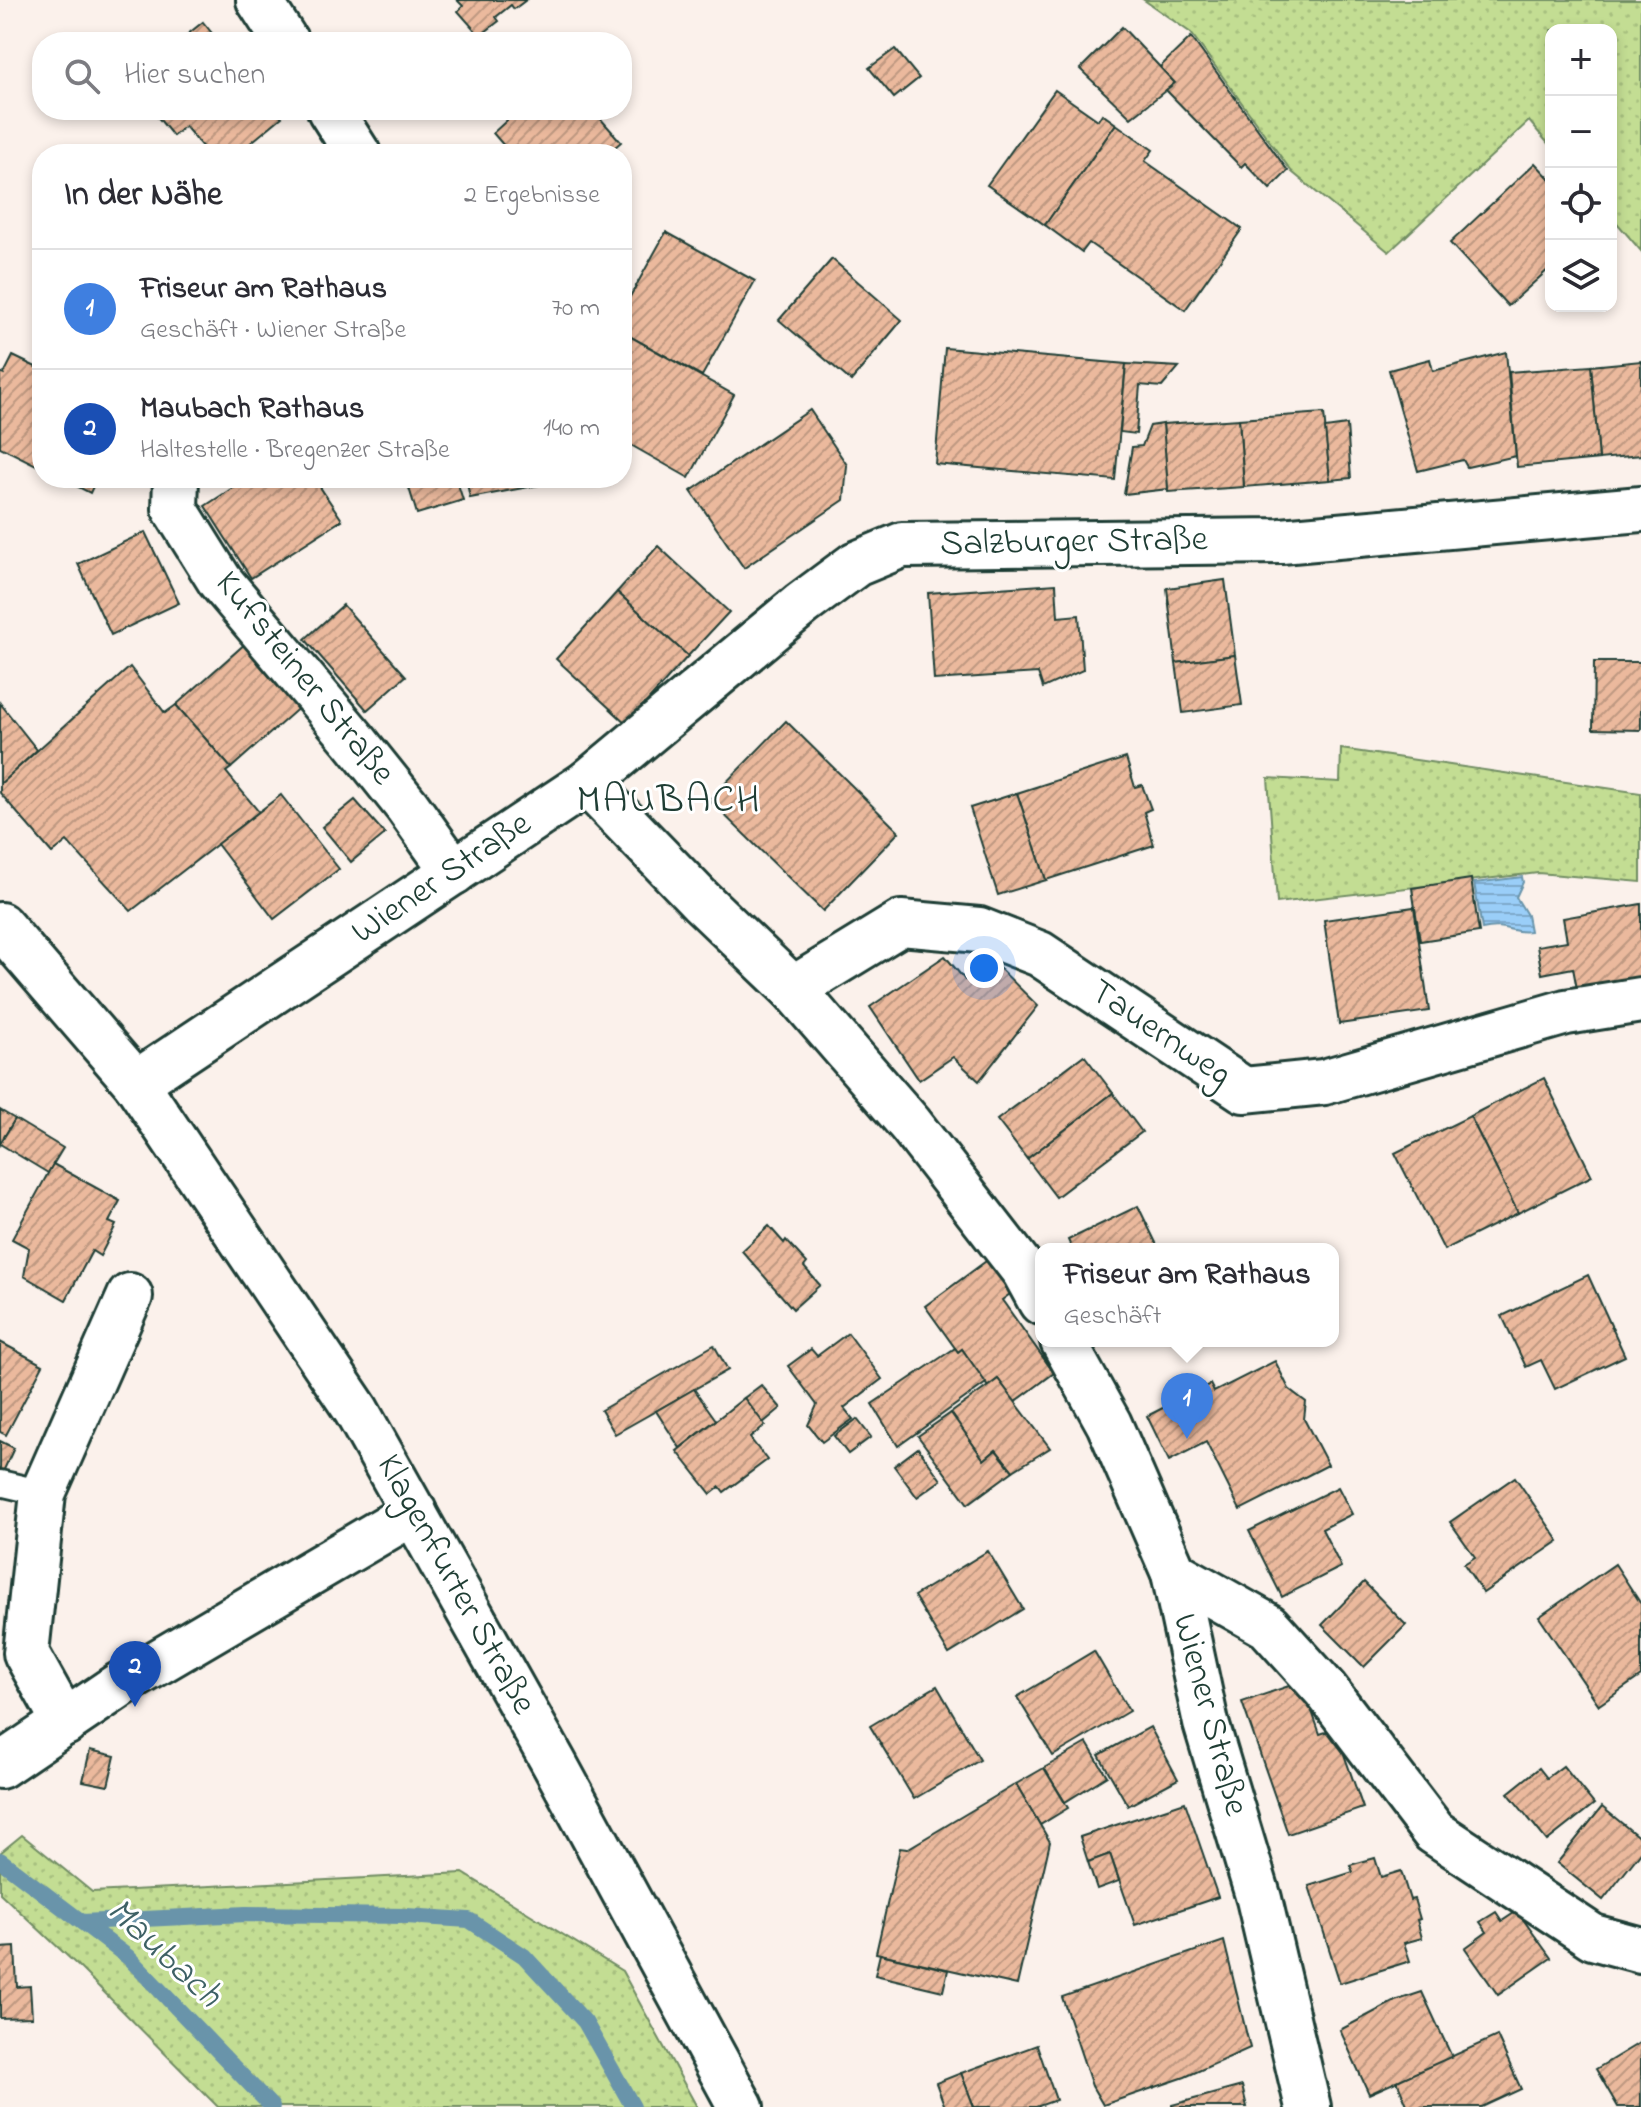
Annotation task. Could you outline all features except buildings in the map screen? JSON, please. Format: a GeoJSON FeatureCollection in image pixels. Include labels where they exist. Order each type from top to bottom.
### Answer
{"type":"FeatureCollection","features":[{"type":"Feature","properties":{"kind":"street"},"geometry":{"type":"LineString","coordinates":[[259,0],[280,32]]}},
{"type":"Feature","properties":{"kind":"street"},"geometry":{"type":"LineString","coordinates":[[336,120],[352,144]]}},
{"type":"Feature","properties":{"kind":"street","name":"Kufsteiner Straße"},"geometry":{"type":"LineString","coordinates":[[176,488],[175,509],[220,581],[355,741],[454,872]]}},
{"type":"Feature","properties":{"kind":"street","name":"Salzburger Straße"},"geometry":{"type":"LineString","coordinates":[[587,783],[802,604],[856,564],[902,545],[1281,541],[1641,509]]}},
{"type":"Feature","properties":{"kind":"street"},"geometry":{"type":"LineString","coordinates":[[587,783],[700,900],[793,989],[910,1124],[1024,1271],[1035,1291]]}},
{"type":"Feature","properties":{"kind":"street","name":"Wiener Straße"},"geometry":{"type":"LineString","coordinates":[[136,1083],[587,783]]}},
{"type":"Feature","properties":{"kind":"street","name":"Tauernweg"},"geometry":{"type":"LineString","coordinates":[[793,989],[901,923],[979,930],[1040,954],[1244,1090],[1324,1082],[1566,1012],[1641,1000]]}},
{"type":"Feature","properties":{"kind":"street"},"geometry":{"type":"LineString","coordinates":[[0,925],[136,1083]]}},
{"type":"Feature","properties":{"kind":"street","name":"Klagenfurter Straße"},"geometry":{"type":"LineString","coordinates":[[136,1083],[356,1410],[562,1777],[741,2107]]}},
{"type":"Feature","properties":{"kind":"street"},"geometry":{"type":"LineString","coordinates":[[65,1723],[26,1653],[43,1493],[130,1296]]}},
{"type":"Feature","properties":{"kind":"street","name":"Wiener Straße"},"geometry":{"type":"LineString","coordinates":[[1066,1347],[1109,1424],[1174,1573],[1206,1723],[1259,1899],[1308,2107]]}},
{"type":"Feature","properties":{"kind":"street"},"geometry":{"type":"LineString","coordinates":[[0,1766],[121,1684],[414,1512]]}},
{"type":"Feature","properties":{"kind":"street"},"geometry":{"type":"LineString","coordinates":[[1174,1573],[1268,1626],[1325,1689],[1434,1832],[1593,1937],[1641,1950]]}},
{"type":"Feature","properties":{"kind":"lane"},"geometry":{"type":"LineString","coordinates":[[0,1483],[43,1493]]}},
{"type":"Feature","properties":{"kind":"green space"},"geometry":{"type":"Polygon","coordinates":[[[1144,0],[1641,0],[1641,251],[1617,223],[1617,24],[1545,24],[1545,140],[1529,121],[1389,252],[1292,172],[1191,33],[1144,0]]]}},
{"type":"Feature","properties":{"kind":"green space"},"geometry":{"type":"Polygon","coordinates":[[[1341,749],[1641,793],[1641,882],[1538,873],[1277,903],[1268,778],[1340,782],[1341,749]]]}},
{"type":"Feature","properties":{"kind":"green space"},"geometry":{"type":"Polygon","coordinates":[[[22,1835],[92,1892],[463,1873],[622,1971],[697,2107],[218,2107],[78,1966],[0,1893],[0,1853],[22,1835]]]}},
{"type":"Feature","properties":{"kind":"water"},"geometry":{"type":"Polygon","coordinates":[[[1522,877],[1516,897],[1527,915],[1530,931],[1497,927],[1482,929],[1474,883],[1522,877]]]}},
{"type":"Feature","properties":{"kind":"waterway","name":"Maubach"},"geometry":{"type":"LineString","coordinates":[[0,1860],[128,1957],[272,2107]]}},
{"type":"Feature","properties":{"kind":"waterway"},"geometry":{"type":"LineString","coordinates":[[82,1922],[246,1914],[469,1920],[524,1956],[585,2022],[633,2107]]}},
{"type":"Feature","properties":{"kind":"place","name":"Friseur am Rathaus"},"geometry":{"type":"Point","coordinates":[1187,1439]}},
{"type":"Feature","properties":{"kind":"place","name":"Maubach Rathaus"},"geometry":{"type":"Point","coordinates":[135,1707]}},
{"type":"Feature","properties":{"kind":"district","name":"MAUBACH"},"geometry":{"type":"Point","coordinates":[669,801]}}]}
